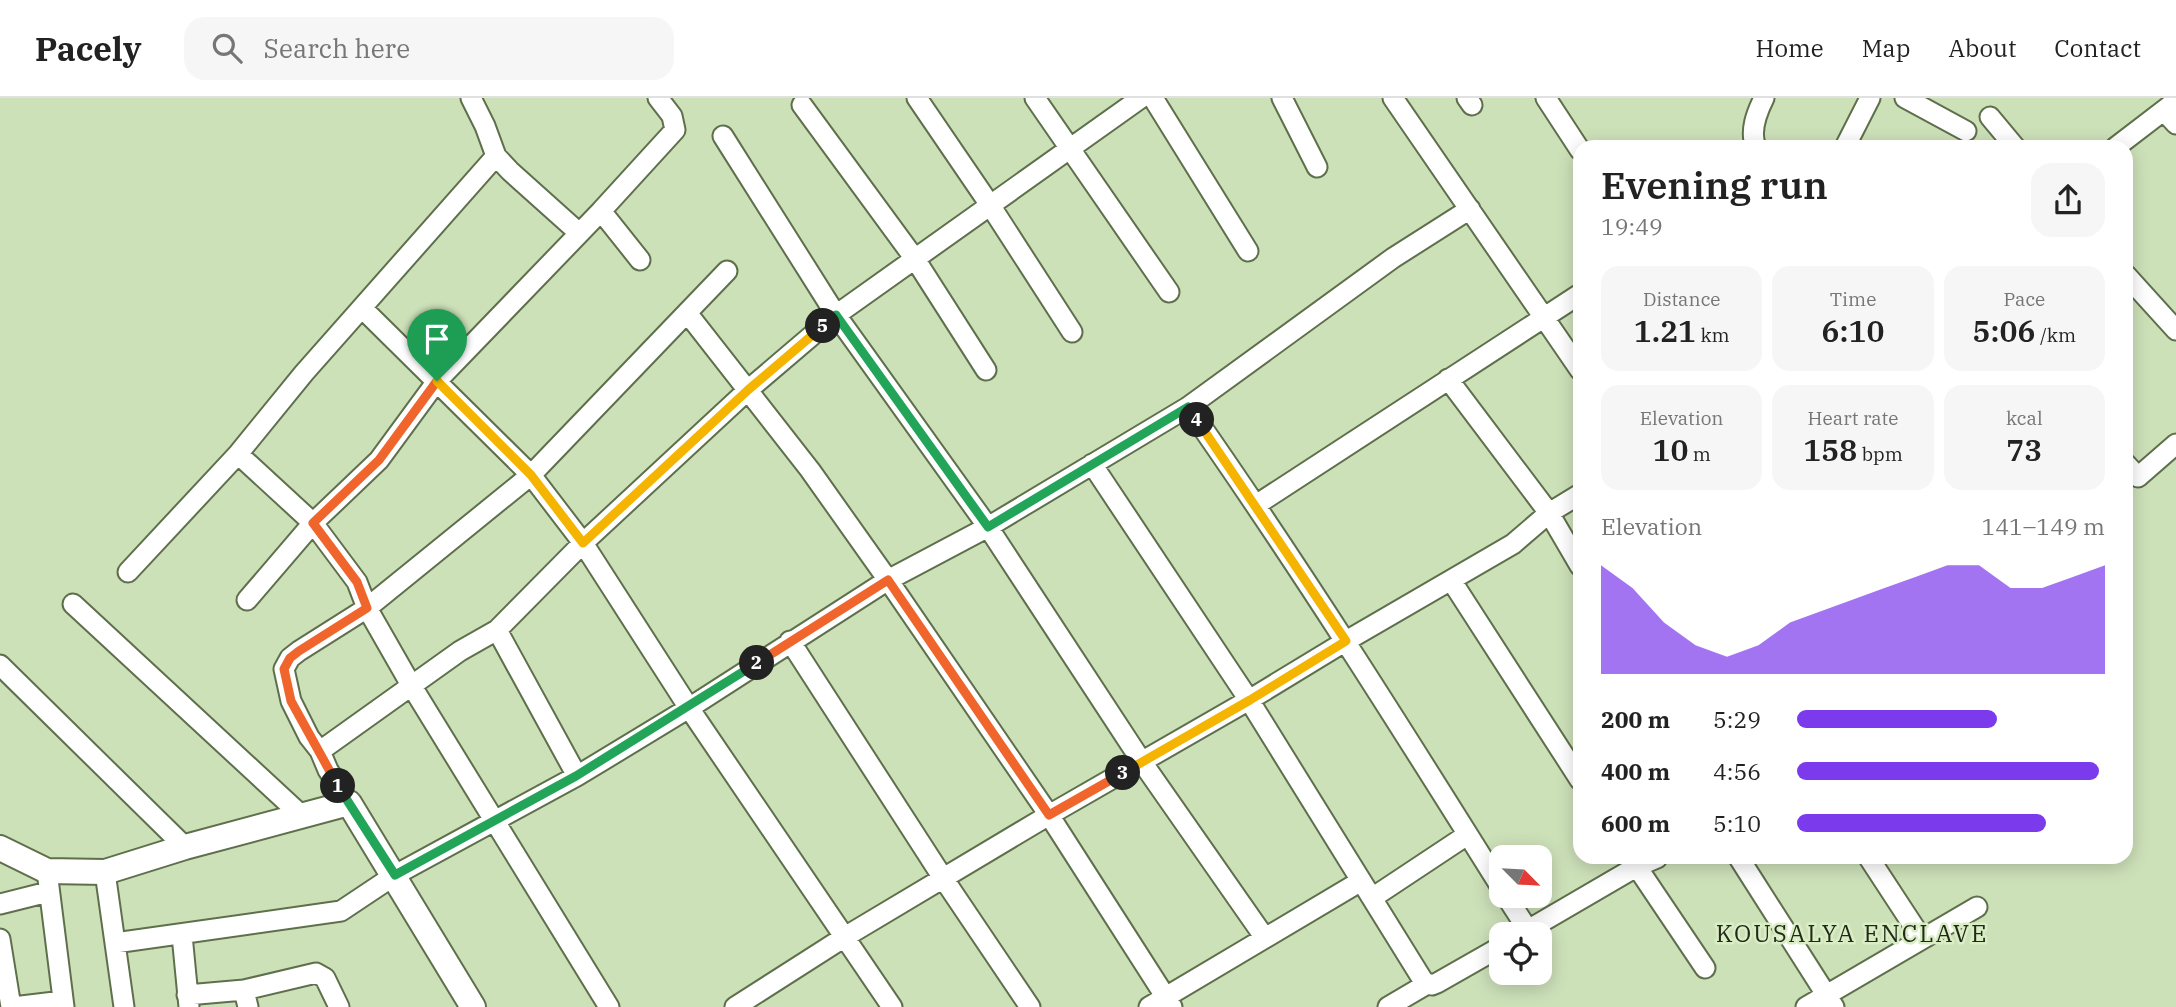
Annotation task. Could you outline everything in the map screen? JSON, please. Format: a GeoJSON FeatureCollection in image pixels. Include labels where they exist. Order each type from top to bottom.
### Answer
{"type":"FeatureCollection","features":[{"type":"Feature","properties":{"kind":"street"},"geometry":{"type":"LineString","coordinates":[[471,98],[496,156],[510,172],[578,232]]}},
{"type":"Feature","properties":{"kind":"street"},"geometry":{"type":"LineString","coordinates":[[247,600],[313,523],[379,460],[437,381],[675,130],[672,116],[658,98]]}},
{"type":"Feature","properties":{"kind":"street"},"geometry":{"type":"LineString","coordinates":[[917,98],[1072,332]]}},
{"type":"Feature","properties":{"kind":"street"},"geometry":{"type":"LineString","coordinates":[[1035,98],[1169,292]]}},
{"type":"Feature","properties":{"kind":"street"},"geometry":{"type":"LineString","coordinates":[[320,751],[460,651],[497,630],[583,543],[748,390],[836,315],[1140,98]]}},
{"type":"Feature","properties":{"kind":"street"},"geometry":{"type":"LineString","coordinates":[[1153,98],[1248,251]]}},
{"type":"Feature","properties":{"kind":"street"},"geometry":{"type":"LineString","coordinates":[[1282,98],[1317,167]]}},
{"type":"Feature","properties":{"kind":"street"},"geometry":{"type":"LineString","coordinates":[[1393,98],[1573,360]]}},
{"type":"Feature","properties":{"kind":"street"},"geometry":{"type":"LineString","coordinates":[[1547,98],[1574,140]]}},
{"type":"Feature","properties":{"kind":"street"},"geometry":{"type":"LineString","coordinates":[[1754,140],[1754,124],[1764,98]]}},
{"type":"Feature","properties":{"kind":"street"},"geometry":{"type":"LineString","coordinates":[[1849,140],[1870,98]]}},
{"type":"Feature","properties":{"kind":"street"},"geometry":{"type":"LineString","coordinates":[[1905,98],[1965,131]]}},
{"type":"Feature","properties":{"kind":"street"},"geometry":{"type":"LineString","coordinates":[[802,105],[915,259],[986,370]]}},
{"type":"Feature","properties":{"kind":"street"},"geometry":{"type":"LineString","coordinates":[[2127,140],[2172,112]]}},
{"type":"Feature","properties":{"kind":"street"},"geometry":{"type":"LineString","coordinates":[[1990,117],[2009,140]]}},
{"type":"Feature","properties":{"kind":"street"},"geometry":{"type":"LineString","coordinates":[[723,136],[836,315],[988,527],[1142,762],[1265,938]]}},
{"type":"Feature","properties":{"kind":"street"},"geometry":{"type":"LineString","coordinates":[[128,572],[238,454],[304,373],[496,156]]}},
{"type":"Feature","properties":{"kind":"street"},"geometry":{"type":"LineString","coordinates":[[115,943],[341,911],[395,875],[576,776],[689,708],[888,580],[988,527],[1188,407],[1393,258],[1470,209]]}},
{"type":"Feature","properties":{"kind":"street"},"geometry":{"type":"LineString","coordinates":[[601,211],[640,260]]}},
{"type":"Feature","properties":{"kind":"street"},"geometry":{"type":"LineString","coordinates":[[474,1007],[309,737],[291,701],[284,669],[290,658],[367,608],[531,475],[727,271]]}},
{"type":"Feature","properties":{"kind":"street"},"geometry":{"type":"LineString","coordinates":[[2133,283],[2176,330]]}},
{"type":"Feature","properties":{"kind":"street"},"geometry":{"type":"LineString","coordinates":[[1256,505],[1573,299]]}},
{"type":"Feature","properties":{"kind":"street"},"geometry":{"type":"LineString","coordinates":[[363,309],[531,475],[583,543],[689,708],[892,1007]]}},
{"type":"Feature","properties":{"kind":"street"},"geometry":{"type":"LineString","coordinates":[[688,314],[829,496],[888,580],[1049,815],[1162,1004],[1361,881]]}},
{"type":"Feature","properties":{"kind":"street"},"geometry":{"type":"LineString","coordinates":[[1448,379],[1549,513],[1573,554]]}},
{"type":"Feature","properties":{"kind":"street"},"geometry":{"type":"LineString","coordinates":[[1188,407],[1346,641],[1489,869]]}},
{"type":"Feature","properties":{"kind":"street"},"geometry":{"type":"LineString","coordinates":[[2133,472],[2138,477],[2176,444]]}},
{"type":"Feature","properties":{"kind":"street"},"geometry":{"type":"LineString","coordinates":[[238,454],[313,523],[357,582],[367,608],[411,685],[609,1007]]}},
{"type":"Feature","properties":{"kind":"street"},"geometry":{"type":"LineString","coordinates":[[1092,464],[1250,700],[1427,984]]}},
{"type":"Feature","properties":{"kind":"street"},"geometry":{"type":"LineString","coordinates":[[744,1004],[843,938],[943,878],[1513,544],[1549,513],[1573,498]]}},
{"type":"Feature","properties":{"kind":"street"},"geometry":{"type":"LineString","coordinates":[[1451,580],[1573,769]]}},
{"type":"Feature","properties":{"kind":"street"},"geometry":{"type":"LineString","coordinates":[[73,604],[301,815]]}},
{"type":"Feature","properties":{"kind":"street"},"geometry":{"type":"LineString","coordinates":[[497,630],[576,776]]}},
{"type":"Feature","properties":{"kind":"street"},"geometry":{"type":"LineString","coordinates":[[790,641],[1030,1007]]}},
{"type":"Feature","properties":{"kind":"street"},"geometry":{"type":"LineString","coordinates":[[0,665],[186,846]]}},
{"type":"Feature","properties":{"kind":"street"},"geometry":{"type":"LineString","coordinates":[[0,904],[48,882],[105,872],[186,846],[349,803]]}},
{"type":"Feature","properties":{"kind":"street"},"geometry":{"type":"LineString","coordinates":[[1372,898],[1467,835]]}},
{"type":"Feature","properties":{"kind":"street"},"geometry":{"type":"LineString","coordinates":[[0,848],[48,882],[64,1004],[12,1007],[2,970],[0,939]]}},
{"type":"Feature","properties":{"kind":"street"},"geometry":{"type":"LineString","coordinates":[[1540,922],[1630,864]]}},
{"type":"Feature","properties":{"kind":"street"},"geometry":{"type":"LineString","coordinates":[[1634,864],[1705,968]]}},
{"type":"Feature","properties":{"kind":"street"},"geometry":{"type":"LineString","coordinates":[[1743,864],[1830,1001]]}},
{"type":"Feature","properties":{"kind":"street"},"geometry":{"type":"LineString","coordinates":[[1873,864],[1922,939]]}},
{"type":"Feature","properties":{"kind":"street"},"geometry":{"type":"LineString","coordinates":[[105,872],[124,1007]]}},
{"type":"Feature","properties":{"kind":"street"},"geometry":{"type":"LineString","coordinates":[[1806,1007],[1830,1001],[1922,939],[1977,907]]}},
{"type":"Feature","properties":{"kind":"street"},"geometry":{"type":"LineString","coordinates":[[182,935],[188,1001],[246,998],[316,973],[325,978],[339,1007]]}},
{"type":"Feature","properties":{"kind":"street"},"geometry":{"type":"LineString","coordinates":[[1388,1007],[1489,953]]}},
{"type":"Feature","properties":{"kind":"district","name":"KOUSALYA ENCLAVE"},"geometry":{"type":"Point","coordinates":[1852,933]}},
{"type":"Feature","properties":{"kind":"route"},"geometry":{"type":"LineString","coordinates":[[836,315],[988,527],[1188,407],[1346,641],[1250,700],[1049,815],[888,580],[689,708],[576,776],[395,875],[309,737],[291,701],[284,669],[290,658],[299,651],[367,608],[357,582],[313,523],[379,460],[437,381],[531,475],[583,543],[748,390],[836,315]]}}]}
